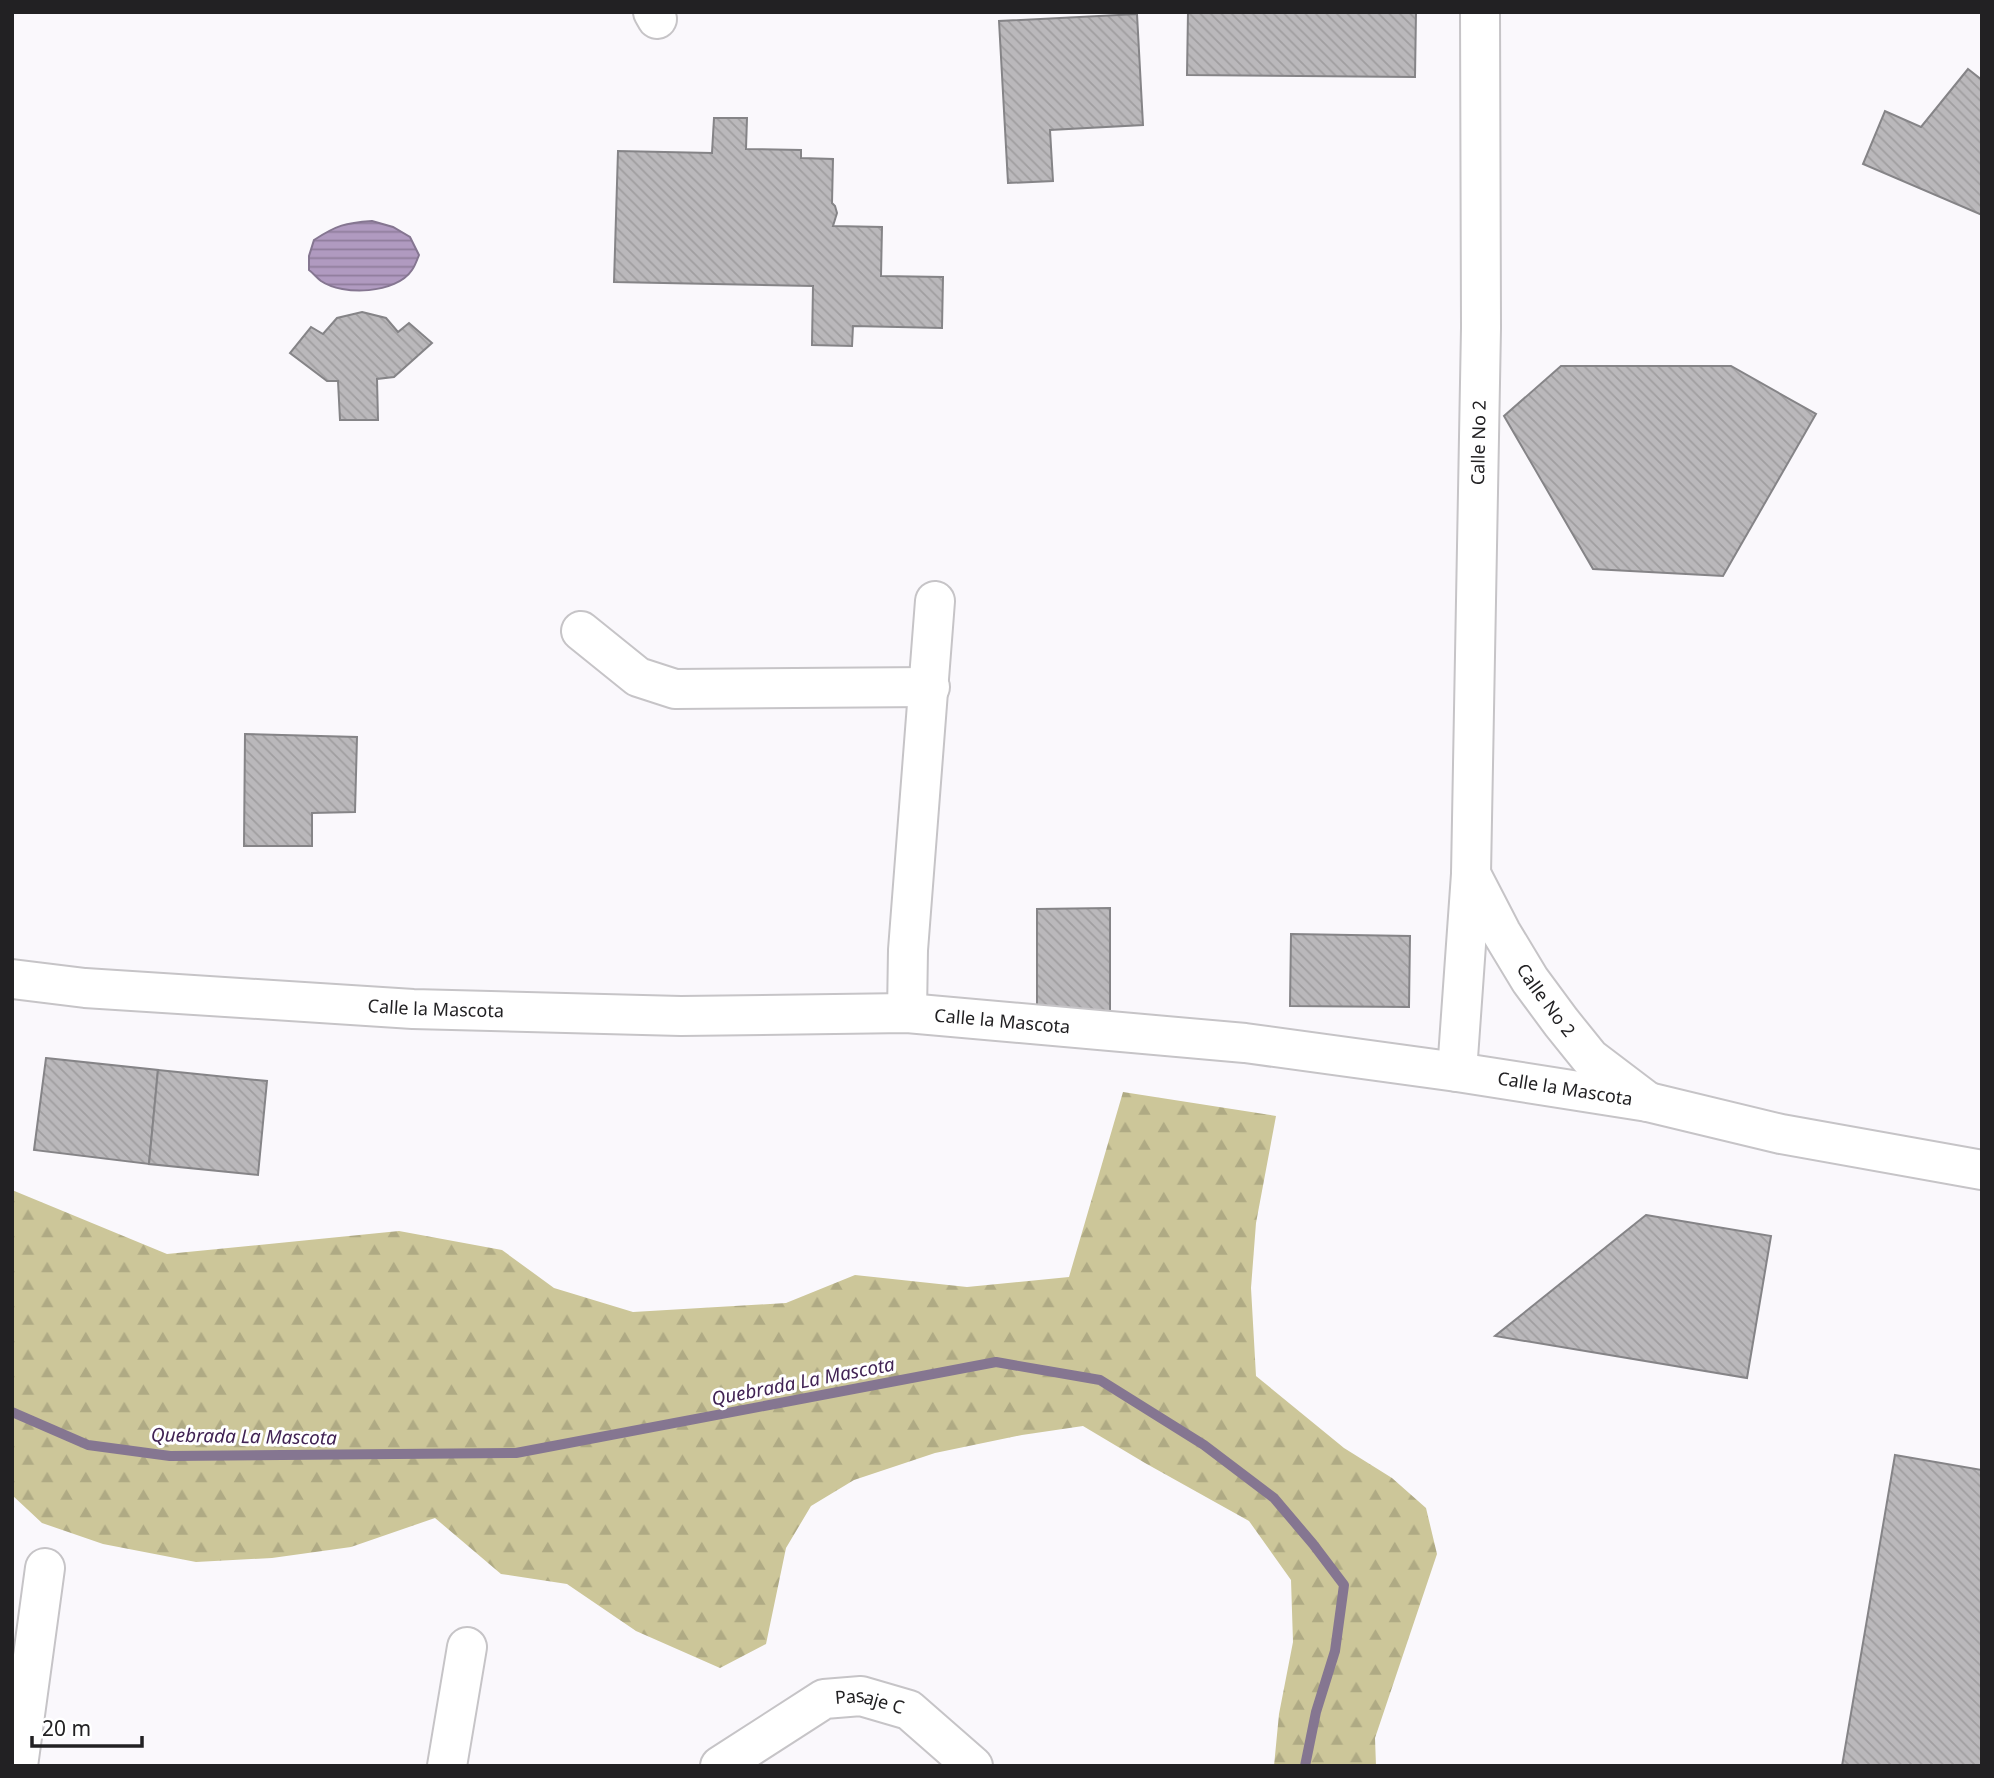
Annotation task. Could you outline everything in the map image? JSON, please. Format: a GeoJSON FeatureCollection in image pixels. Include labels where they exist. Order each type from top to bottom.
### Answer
{"type":"FeatureCollection","features":[{"type":"Feature","properties":{"kind":"main road","name":"Calle No 2"},"geometry":{"type":"LineString","coordinates":[[1457,1072],[1471,874],[1481,328],[1480,12]]}},
{"type":"Feature","properties":{"kind":"main road"},"geometry":{"type":"LineString","coordinates":[[907,1013],[908,950],[935,601]]}},
{"type":"Feature","properties":{"kind":"main road"},"geometry":{"type":"LineString","coordinates":[[581,631],[638,677],[675,689],[930,688]]}},
{"type":"Feature","properties":{"kind":"main road","name":"Calle No 2"},"geometry":{"type":"LineString","coordinates":[[1471,874],[1530,980],[1561,1022],[1590,1058],[1648,1102]]}},
{"type":"Feature","properties":{"kind":"main road","name":"Calle la Mascota"},"geometry":{"type":"LineString","coordinates":[[12,979],[98,989],[413,1009],[681,1016],[907,1013],[1245,1043],[1648,1102],[1781,1134],[1982,1170]]}},
{"type":"Feature","properties":{"kind":"main road"},"geometry":{"type":"LineString","coordinates":[[18,1766],[45,1567]]}},
{"type":"Feature","properties":{"kind":"main road"},"geometry":{"type":"LineString","coordinates":[[447,1766],[467,1647]]}},
{"type":"Feature","properties":{"kind":"main road","name":"Pasaje C"},"geometry":{"type":"LineString","coordinates":[[720,1766],[824,1699],[861,1696],[909,1710],[972,1766]]}},
{"type":"Feature","properties":{"kind":"green space"},"geometry":{"type":"Polygon","coordinates":[[[1123,1092],[1276,1116],[1256,1223],[1251,1288],[1256,1376],[1344,1448],[1392,1478],[1426,1508],[1437,1554],[1375,1738],[1376,1766],[1274,1766],[1279,1714],[1293,1642],[1291,1580],[1249,1521],[1083,1426],[935,1453],[854,1480],[811,1506],[786,1548],[766,1644],[720,1668],[636,1631],[567,1584],[501,1574],[435,1518],[351,1547],[272,1558],[196,1562],[103,1544],[42,1523],[12,1495],[12,1190],[167,1254],[399,1231],[502,1250],[554,1288],[633,1312],[786,1303],[855,1275],[967,1287],[1069,1277],[1123,1092]]]}},
{"type":"Feature","properties":{"kind":"shaded area"},"geometry":{"type":"Polygon","coordinates":[[[372,221],[393,227],[410,237],[419,255],[404,278],[382,288],[342,289],[321,281],[309,270],[309,256],[314,240],[342,226],[372,221]]]}},
{"type":"Feature","properties":{"kind":"building"},"geometry":{"type":"Polygon","coordinates":[[[1188,12],[1416,12],[1415,77],[1187,75],[1188,12]]]}},
{"type":"Feature","properties":{"kind":"building"},"geometry":{"type":"Polygon","coordinates":[[[1137,14],[1143,125],[1050,130],[1053,181],[1008,183],[999,21],[1137,14]]]}},
{"type":"Feature","properties":{"kind":"building"},"geometry":{"type":"Polygon","coordinates":[[[1968,69],[1982,80],[1982,215],[1863,164],[1885,111],[1921,127],[1968,69]]]}},
{"type":"Feature","properties":{"kind":"building"},"geometry":{"type":"Polygon","coordinates":[[[714,118],[747,118],[746,149],[801,150],[801,158],[833,159],[832,203],[837,213],[833,226],[882,227],[881,276],[943,277],[942,328],[853,326],[852,346],[812,345],[813,286],[614,282],[618,151],[712,153],[714,118]]]}},
{"type":"Feature","properties":{"kind":"building"},"geometry":{"type":"Polygon","coordinates":[[[362,312],[386,318],[398,332],[409,323],[432,343],[394,377],[377,379],[378,420],[340,420],[338,381],[327,381],[290,353],[311,327],[323,334],[337,318],[362,312]]]}},
{"type":"Feature","properties":{"kind":"building"},"geometry":{"type":"Polygon","coordinates":[[[1561,366],[1731,366],[1816,414],[1723,576],[1593,569],[1504,416],[1561,366]]]}},
{"type":"Feature","properties":{"kind":"building"},"geometry":{"type":"Polygon","coordinates":[[[245,734],[357,737],[355,812],[312,813],[312,846],[244,846],[245,734]]]}},
{"type":"Feature","properties":{"kind":"building"},"geometry":{"type":"Polygon","coordinates":[[[1110,908],[1110,1016],[1037,1016],[1037,909],[1110,908]]]}},
{"type":"Feature","properties":{"kind":"building"},"geometry":{"type":"Polygon","coordinates":[[[1291,934],[1410,936],[1409,1007],[1290,1006],[1291,934]]]}},
{"type":"Feature","properties":{"kind":"building"},"geometry":{"type":"Polygon","coordinates":[[[46,1058],[158,1070],[149,1164],[34,1150],[46,1058]]]}},
{"type":"Feature","properties":{"kind":"building"},"geometry":{"type":"Polygon","coordinates":[[[158,1070],[267,1081],[258,1175],[149,1164],[158,1070]]]}},
{"type":"Feature","properties":{"kind":"building"},"geometry":{"type":"Polygon","coordinates":[[[1646,1215],[1771,1236],[1747,1378],[1495,1336],[1646,1215]]]}},
{"type":"Feature","properties":{"kind":"building"},"geometry":{"type":"Polygon","coordinates":[[[1895,1455],[1982,1470],[1982,1766],[1842,1766],[1895,1455]]]}},
{"type":"Feature","properties":{"kind":"waterway","name":"Quebrada La Mascota"},"geometry":{"type":"LineString","coordinates":[[12,1412],[88,1445],[170,1456],[516,1453],[996,1362],[1100,1380],[1204,1445],[1274,1498],[1344,1585],[1335,1651],[1316,1712],[1305,1766]]}}]}
